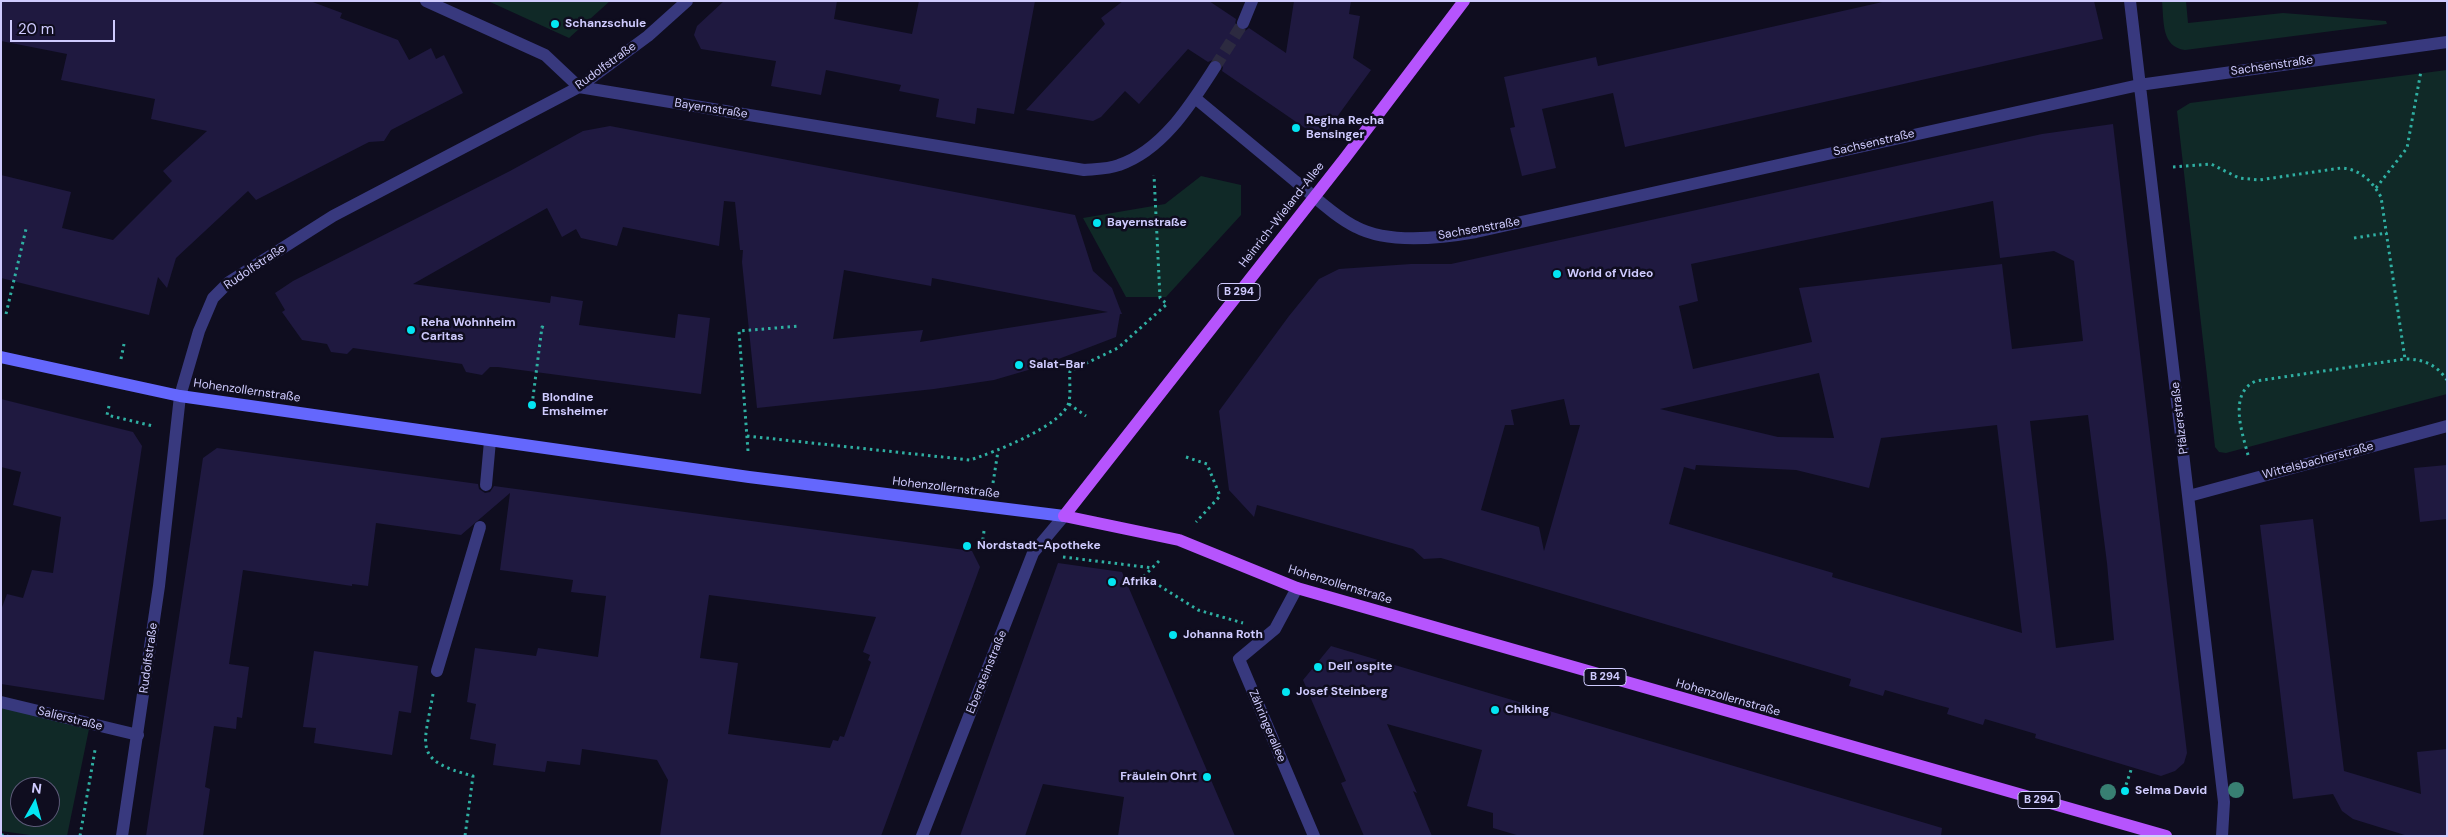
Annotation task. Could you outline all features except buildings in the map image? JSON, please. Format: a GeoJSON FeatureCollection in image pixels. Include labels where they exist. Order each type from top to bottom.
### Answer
{"type":"FeatureCollection","features":[{"type":"Feature","properties":{"kind":"main road","name":"Heinrich-Wieland-Allee"},"geometry":{"type":"LineString","coordinates":[[1064,516],[1464,1]]}},
{"type":"Feature","properties":{"kind":"main road","name":"Hohenzollernstraße"},"geometry":{"type":"LineString","coordinates":[[1,356],[180,396],[750,477],[1064,516],[1179,540],[1297,588],[2166,836]]}},
{"type":"Feature","properties":{"kind":"street"},"geometry":{"type":"LineString","coordinates":[[426,1],[546,55],[579,87]]}},
{"type":"Feature","properties":{"kind":"street","name":"Rudolfstraße"},"geometry":{"type":"LineString","coordinates":[[122,836],[159,586],[180,396],[199,331],[213,298],[229,282],[333,216],[579,87],[648,36],[687,1]]}},
{"type":"Feature","properties":{"kind":"street"},"geometry":{"type":"LineString","coordinates":[[1243,23],[1252,1]]}},
{"type":"Feature","properties":{"kind":"street","name":"Pfälzerstraße"},"geometry":{"type":"LineString","coordinates":[[2130,1],[2224,802],[2222,836]]}},
{"type":"Feature","properties":{"kind":"street","name":"Sachsenstraße"},"geometry":{"type":"LineString","coordinates":[[1314,196],[1356,227],[1374,233],[1424,238],[1451,236],[2139,85],[2447,42]]}},
{"type":"Feature","properties":{"kind":"street","name":"Bayernstraße"},"geometry":{"type":"LineString","coordinates":[[579,87],[1084,170],[1118,165],[1153,147],[1195,98],[1215,67]]}},
{"type":"Feature","properties":{"kind":"street"},"geometry":{"type":"LineString","coordinates":[[1195,98],[1314,196]]}},
{"type":"Feature","properties":{"kind":"street","name":"Wittelsbacherstraße"},"geometry":{"type":"LineString","coordinates":[[2189,496],[2447,426]]}},
{"type":"Feature","properties":{"kind":"street"},"geometry":{"type":"LineString","coordinates":[[486,485],[490,441]]}},
{"type":"Feature","properties":{"kind":"street","name":"Ebersteinstraße"},"geometry":{"type":"LineString","coordinates":[[922,836],[1033,553],[1064,516]]}},
{"type":"Feature","properties":{"kind":"street"},"geometry":{"type":"LineString","coordinates":[[437,672],[480,526]]}},
{"type":"Feature","properties":{"kind":"street","name":"Zähringerallee"},"geometry":{"type":"LineString","coordinates":[[1297,588],[1275,630],[1239,659],[1314,836]]}},
{"type":"Feature","properties":{"kind":"street","name":"Salierstraße"},"geometry":{"type":"LineString","coordinates":[[1,702],[138,735]]}},
{"type":"Feature","properties":{"kind":"path"},"geometry":{"type":"LineString","coordinates":[[2376,188],[2407,148],[2419,87]]}},
{"type":"Feature","properties":{"kind":"path"},"geometry":{"type":"LineString","coordinates":[[2183,166],[2211,164],[2239,178],[2259,180],[2351,169],[2366,177],[2381,197],[2405,359]]}},
{"type":"Feature","properties":{"kind":"path"},"geometry":{"type":"LineString","coordinates":[[747,436],[970,460],[998,451],[1056,419],[1068,404],[1070,371],[1118,348],[1167,304],[1160,298],[1155,195]]}},
{"type":"Feature","properties":{"kind":"path"},"geometry":{"type":"LineString","coordinates":[[6,314],[26,229],[28,230]]}},
{"type":"Feature","properties":{"kind":"path"},"geometry":{"type":"LineString","coordinates":[[2354,238],[2387,233]]}},
{"type":"Feature","properties":{"kind":"path"},"geometry":{"type":"LineString","coordinates":[[750,477],[739,331],[800,326]]}},
{"type":"Feature","properties":{"kind":"path"},"geometry":{"type":"LineString","coordinates":[[532,405],[542,327],[546,328]]}},
{"type":"Feature","properties":{"kind":"path"},"geometry":{"type":"LineString","coordinates":[[2254,478],[2244,438],[2239,401],[2243,391],[2249,384],[2256,381],[2405,359],[2415,359],[2434,365],[2447,380]]}},
{"type":"Feature","properties":{"kind":"path"},"geometry":{"type":"LineString","coordinates":[[1068,404],[1086,416]]}},
{"type":"Feature","properties":{"kind":"path"},"geometry":{"type":"LineString","coordinates":[[998,451],[982,546],[1152,568]]}},
{"type":"Feature","properties":{"kind":"path"},"geometry":{"type":"LineString","coordinates":[[1186,457],[1207,464],[1220,496],[1144,576],[1198,610],[1229,620],[1275,630]]}},
{"type":"Feature","properties":{"kind":"path"},"geometry":{"type":"LineString","coordinates":[[437,672],[424,748],[431,760],[473,776],[465,836]]}},
{"type":"Feature","properties":{"kind":"path"},"geometry":{"type":"LineString","coordinates":[[80,836],[96,745]]}},
{"type":"Feature","properties":{"kind":"path"},"geometry":{"type":"LineString","coordinates":[[2124,791],[2132,767]]}},
{"type":"Feature","properties":{"kind":"path"},"geometry":{"type":"LineString","coordinates":[[1,835],[8,836]]}},
{"type":"Feature","properties":{"kind":"green space","name":"Schanzschule"},"geometry":{"type":"Polygon","coordinates":[[[488,1],[610,1],[569,38],[488,1]]]}},
{"type":"Feature","properties":{"kind":"green space"},"geometry":{"type":"Polygon","coordinates":[[[2162,1],[2186,1],[2188,23],[2283,13],[2386,21],[2387,24],[2185,50],[2177,48],[2172,44],[2165,32],[2162,1]]]}},
{"type":"Feature","properties":{"kind":"green space"},"geometry":{"type":"Polygon","coordinates":[[[2447,70],[2447,394],[2226,453],[2219,452],[2215,447],[2177,111],[2190,103],[2447,70]]]}},
{"type":"Feature","properties":{"kind":"green space"},"geometry":{"type":"Polygon","coordinates":[[[1201,176],[1241,185],[1241,215],[1166,297],[1126,297],[1083,218],[1165,204],[1201,176]]]}},
{"type":"Feature","properties":{"kind":"green space"},"geometry":{"type":"Polygon","coordinates":[[[1,707],[89,729],[67,836],[37,836],[1,831],[1,707]]]}},
{"type":"Feature","properties":{"kind":"tunnel"},"geometry":{"type":"LineString","coordinates":[[1215,67],[1243,23]]}},
{"type":"Feature","properties":{"kind":"place","name":"Schanzschule"},"geometry":{"type":"Point","coordinates":[555,24]}},
{"type":"Feature","properties":{"kind":"place","name":"Regina Recha Bensinger"},"geometry":{"type":"Point","coordinates":[1296,128]}},
{"type":"Feature","properties":{"kind":"place","name":"Bayernstraße"},"geometry":{"type":"Point","coordinates":[1097,223]}},
{"type":"Feature","properties":{"kind":"place","name":"World of Video"},"geometry":{"type":"Point","coordinates":[1557,274]}},
{"type":"Feature","properties":{"kind":"place","name":"Reha Wohnheim Caritas"},"geometry":{"type":"Point","coordinates":[411,330]}},
{"type":"Feature","properties":{"kind":"place","name":"Salat-Bar"},"geometry":{"type":"Point","coordinates":[1019,365]}},
{"type":"Feature","properties":{"kind":"place","name":"Blondine Emsheimer"},"geometry":{"type":"Point","coordinates":[532,405]}},
{"type":"Feature","properties":{"kind":"place","name":"Nordstadt-Apotheke"},"geometry":{"type":"Point","coordinates":[967,546]}},
{"type":"Feature","properties":{"kind":"place","name":"Afrika"},"geometry":{"type":"Point","coordinates":[1112,582]}},
{"type":"Feature","properties":{"kind":"place","name":"Johanna Roth"},"geometry":{"type":"Point","coordinates":[1173,635]}},
{"type":"Feature","properties":{"kind":"place","name":"Dell' ospite"},"geometry":{"type":"Point","coordinates":[1318,667]}},
{"type":"Feature","properties":{"kind":"place","name":"Josef Steinberg"},"geometry":{"type":"Point","coordinates":[1286,692]}},
{"type":"Feature","properties":{"kind":"place","name":"Chiking"},"geometry":{"type":"Point","coordinates":[1495,710]}},
{"type":"Feature","properties":{"kind":"place","name":"Fräulein Ohrt"},"geometry":{"type":"Point","coordinates":[1207,777]}},
{"type":"Feature","properties":{"kind":"place","name":"Selma David"},"geometry":{"type":"Point","coordinates":[2125,791]}}]}
